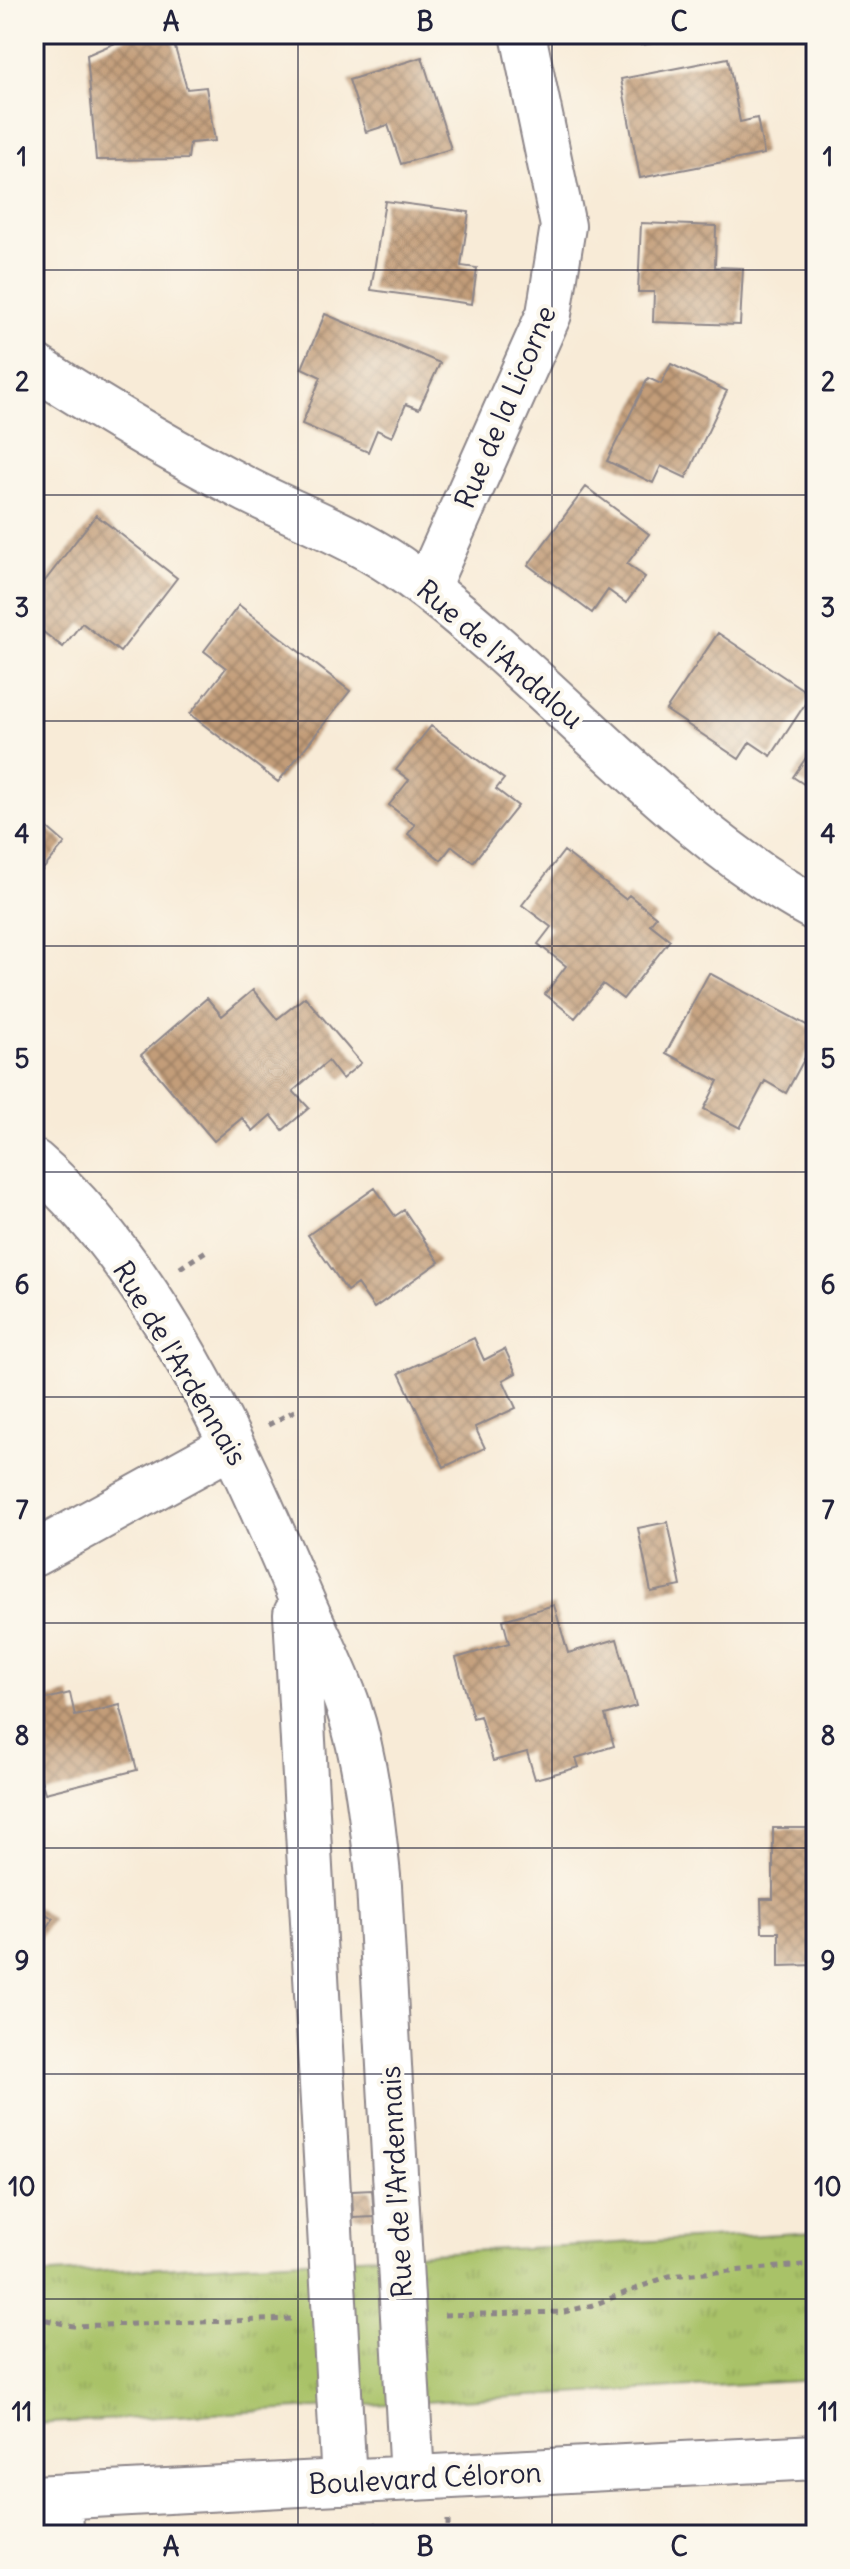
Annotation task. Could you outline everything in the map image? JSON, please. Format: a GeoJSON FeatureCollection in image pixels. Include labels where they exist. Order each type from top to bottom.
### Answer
{"type":"FeatureCollection","features":[{"type":"Feature","properties":{"kind":"street","name":"Rue de la Licorne"},"geometry":{"type":"LineString","coordinates":[[427,587],[549,314],[563,226],[543,115],[523,34]]}},
{"type":"Feature","properties":{"kind":"street","name":"Rue de l'Andalou"},"geometry":{"type":"LineString","coordinates":[[34,366],[89,401],[246,489],[389,560],[467,618],[562,708],[691,820],[784,891],[816,909]]}},
{"type":"Feature","properties":{"kind":"street","name":"Rue de l'Ardennais"},"geometry":{"type":"LineString","coordinates":[[34,1162],[84,1214],[143,1293],[232,1445],[348,1707],[374,1837],[379,1886],[412,2478]]}},
{"type":"Feature","properties":{"kind":"street"},"geometry":{"type":"LineString","coordinates":[[34,1554],[232,1445]]}},
{"type":"Feature","properties":{"kind":"street","name":"Rue de l'Ardennais"},"geometry":{"type":"LineString","coordinates":[[295,1585],[344,2482]]}},
{"type":"Feature","properties":{"kind":"street"},"geometry":{"type":"LineString","coordinates":[[313,1890],[379,1886]]}},
{"type":"Feature","properties":{"kind":"street","name":"Boulevard Céloron"},"geometry":{"type":"LineString","coordinates":[[51,2510],[344,2482],[816,2457]]}},
{"type":"Feature","properties":{"kind":"path"},"geometry":{"type":"LineString","coordinates":[[439,2315],[564,2312],[601,2302],[669,2276],[816,2264]]}},
{"type":"Feature","properties":{"kind":"path"},"geometry":{"type":"LineString","coordinates":[[34,2317],[73,2326],[298,2319]]}},
{"type":"Feature","properties":{"kind":"path"},"geometry":{"type":"LineString","coordinates":[[448,2515],[448,2535]]}},
{"type":"Feature","properties":{"kind":"path"},"geometry":{"type":"LineString","coordinates":[[374,2523],[382,2535]]}},
{"type":"Feature","properties":{"kind":"green space"},"geometry":{"type":"Polygon","coordinates":[[[816,2232],[816,2380],[34,2424],[34,2275],[816,2232]]]}},
{"type":"Feature","properties":{"kind":"building"},"geometry":{"type":"Polygon","coordinates":[[[136,34],[171,34],[187,89],[206,87],[215,141],[190,143],[188,159],[96,160],[87,55],[136,34]]]}},
{"type":"Feature","properties":{"kind":"building"},"geometry":{"type":"Polygon","coordinates":[[[639,34],[694,34],[694,36],[641,45],[639,34]]]}},
{"type":"Feature","properties":{"kind":"building"},"geometry":{"type":"Polygon","coordinates":[[[422,57],[451,149],[401,164],[388,125],[366,132],[349,80],[422,57]]]}},
{"type":"Feature","properties":{"kind":"building"},"geometry":{"type":"Polygon","coordinates":[[[728,58],[740,122],[757,118],[764,154],[640,178],[621,79],[728,58]]]}},
{"type":"Feature","properties":{"kind":"building"},"geometry":{"type":"Polygon","coordinates":[[[385,201],[469,212],[461,266],[477,268],[472,304],[371,290],[385,201]]]}},
{"type":"Feature","properties":{"kind":"building"},"geometry":{"type":"Polygon","coordinates":[[[641,223],[716,226],[715,267],[743,268],[740,325],[653,322],[654,292],[638,292],[641,223]]]}},
{"type":"Feature","properties":{"kind":"building"},"geometry":{"type":"Polygon","coordinates":[[[325,314],[440,363],[419,409],[406,404],[392,437],[377,430],[368,452],[302,424],[321,377],[302,368],[325,314]]]}},
{"type":"Feature","properties":{"kind":"building"},"geometry":{"type":"Polygon","coordinates":[[[671,364],[727,391],[686,478],[661,466],[653,483],[607,461],[648,378],[661,384],[671,364]]]}},
{"type":"Feature","properties":{"kind":"building"},"geometry":{"type":"Polygon","coordinates":[[[586,487],[649,534],[627,564],[645,577],[626,603],[608,590],[592,613],[528,565],[586,487]]]}},
{"type":"Feature","properties":{"kind":"building"},"geometry":{"type":"Polygon","coordinates":[[[96,515],[177,578],[120,652],[82,623],[63,647],[34,625],[34,595],[96,515]]]}},
{"type":"Feature","properties":{"kind":"building"},"geometry":{"type":"Polygon","coordinates":[[[239,605],[350,691],[278,782],[190,714],[226,668],[204,651],[239,605]]]}},
{"type":"Feature","properties":{"kind":"building"},"geometry":{"type":"Polygon","coordinates":[[[718,633],[811,695],[771,756],[750,742],[739,759],[666,710],[718,633]]]}},
{"type":"Feature","properties":{"kind":"building"},"geometry":{"type":"Polygon","coordinates":[[[431,726],[504,779],[496,789],[518,806],[473,862],[452,846],[441,860],[408,834],[415,825],[389,805],[409,780],[396,770],[431,726]]]}},
{"type":"Feature","properties":{"kind":"building"},"geometry":{"type":"Polygon","coordinates":[[[816,743],[816,792],[793,777],[816,743]]]}},
{"type":"Feature","properties":{"kind":"building"},"geometry":{"type":"Polygon","coordinates":[[[34,816],[65,843],[34,880],[34,816]]]}},
{"type":"Feature","properties":{"kind":"building"},"geometry":{"type":"Polygon","coordinates":[[[564,851],[625,899],[629,895],[656,917],[650,924],[670,940],[623,999],[603,984],[575,1018],[545,994],[566,966],[538,944],[551,927],[522,905],[564,851]]]}},
{"type":"Feature","properties":{"kind":"building"},"geometry":{"type":"Polygon","coordinates":[[[709,973],[816,1030],[816,1037],[786,1093],[765,1081],[740,1128],[704,1109],[718,1081],[666,1053],[709,973]]]}},
{"type":"Feature","properties":{"kind":"building"},"geometry":{"type":"Polygon","coordinates":[[[253,990],[277,1019],[305,997],[361,1063],[342,1079],[328,1061],[293,1091],[309,1108],[283,1130],[271,1115],[253,1131],[242,1118],[214,1141],[141,1055],[207,998],[222,1016],[253,990]]]}},
{"type":"Feature","properties":{"kind":"building"},"geometry":{"type":"Polygon","coordinates":[[[375,1188],[395,1216],[404,1210],[439,1262],[374,1308],[357,1284],[347,1291],[308,1235],[375,1188]]]}},
{"type":"Feature","properties":{"kind":"building"},"geometry":{"type":"Polygon","coordinates":[[[474,1338],[484,1360],[505,1349],[516,1373],[503,1380],[516,1408],[475,1427],[485,1448],[444,1467],[399,1373],[474,1338]]]}},
{"type":"Feature","properties":{"kind":"building"},"geometry":{"type":"Polygon","coordinates":[[[668,1522],[681,1586],[651,1592],[638,1528],[668,1522]]]}},
{"type":"Feature","properties":{"kind":"building"},"geometry":{"type":"Polygon","coordinates":[[[554,1605],[568,1653],[617,1639],[636,1706],[605,1715],[614,1746],[576,1758],[579,1767],[535,1779],[527,1752],[493,1761],[480,1716],[473,1718],[456,1658],[509,1643],[503,1620],[554,1605]]]}},
{"type":"Feature","properties":{"kind":"building"},"geometry":{"type":"Polygon","coordinates":[[[70,1693],[75,1716],[120,1705],[137,1770],[45,1793],[34,1754],[34,1702],[70,1693]]]}},
{"type":"Feature","properties":{"kind":"building"},"geometry":{"type":"Polygon","coordinates":[[[773,1828],[816,1828],[816,1965],[779,1966],[779,1932],[762,1932],[761,1899],[773,1899],[773,1828]]]}},
{"type":"Feature","properties":{"kind":"building"},"geometry":{"type":"Polygon","coordinates":[[[34,1905],[53,1919],[34,1947],[34,1905]]]}},
{"type":"Feature","properties":{"kind":"building"},"geometry":{"type":"Polygon","coordinates":[[[372,2190],[374,2217],[353,2218],[352,2191],[372,2190]]]}}]}
